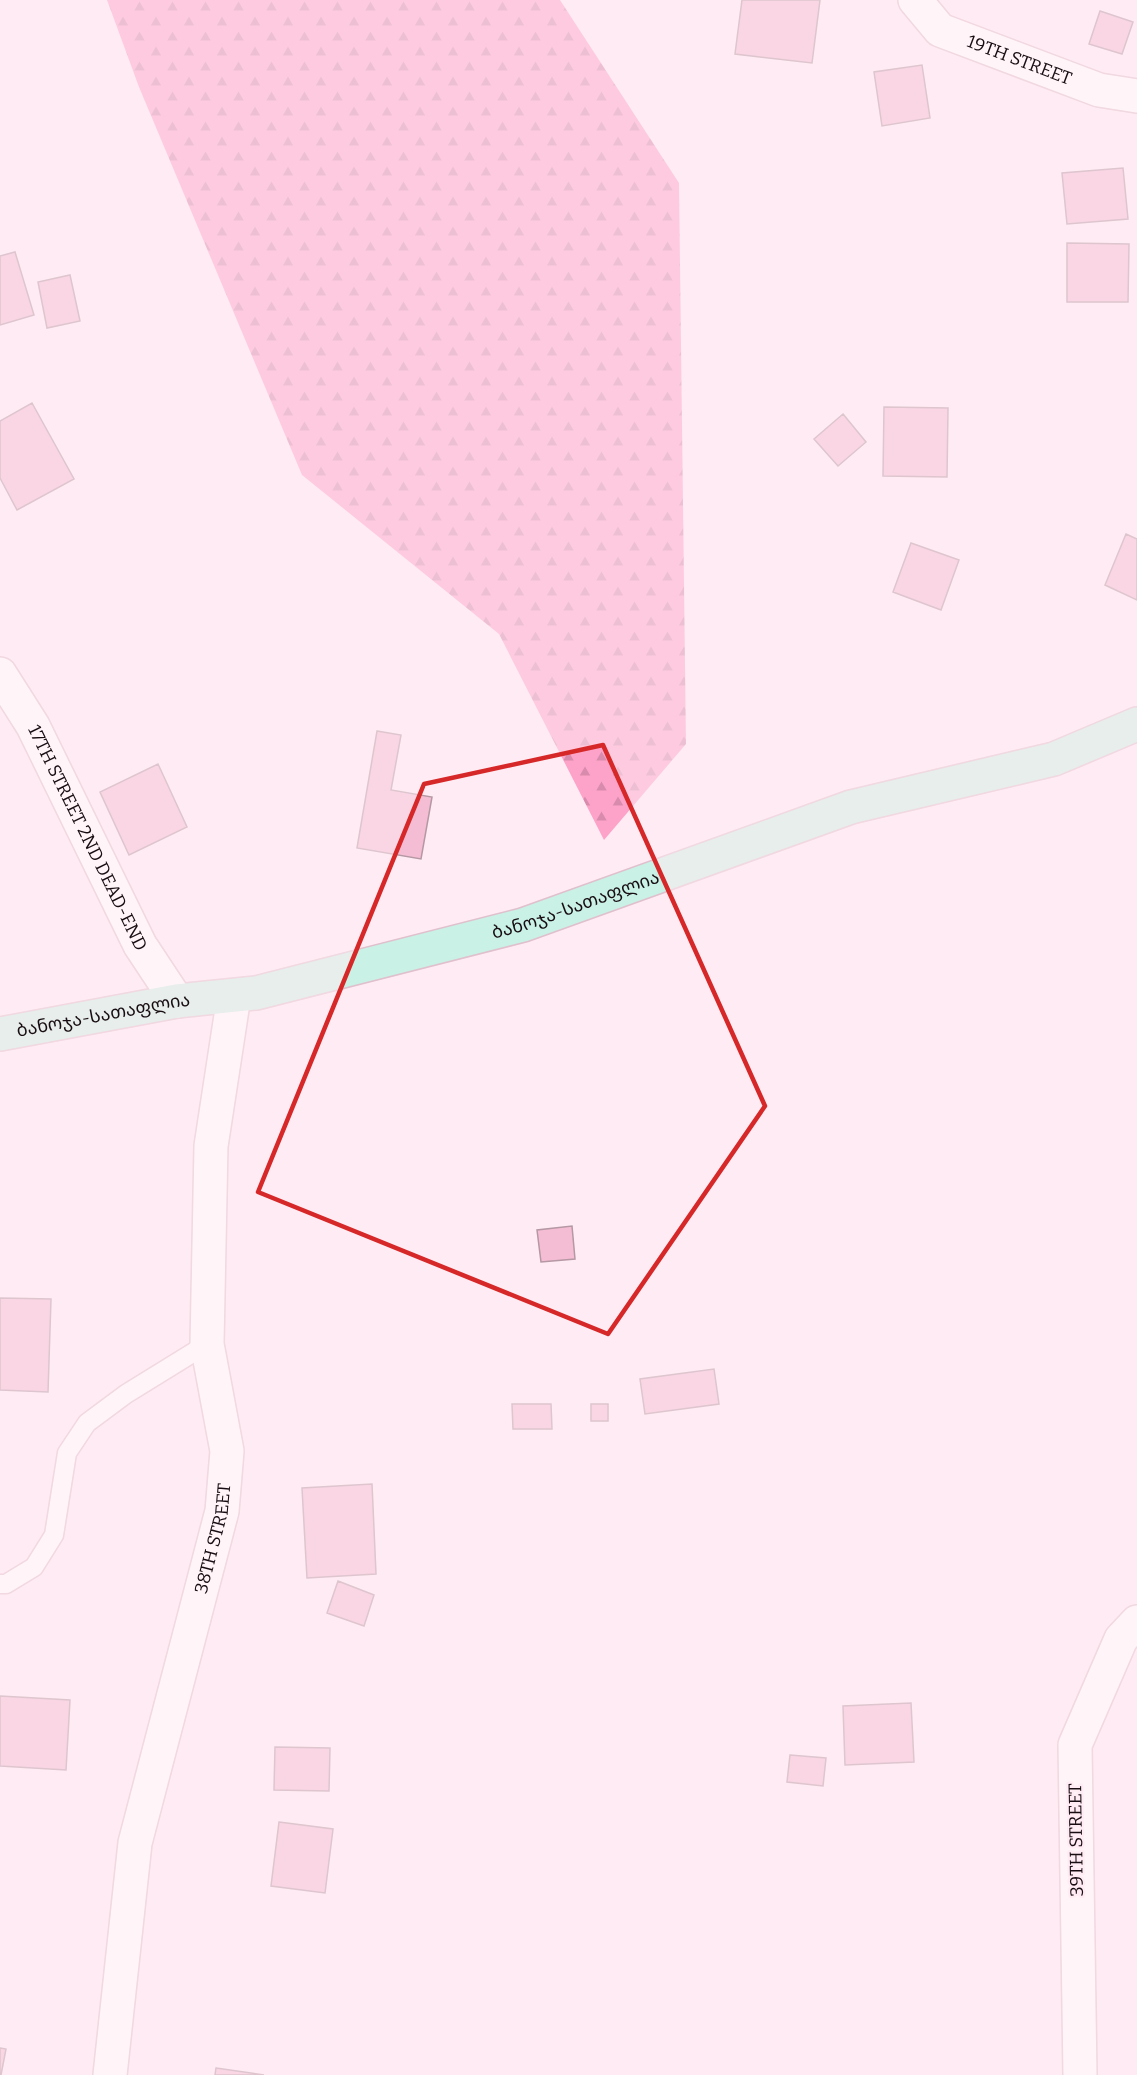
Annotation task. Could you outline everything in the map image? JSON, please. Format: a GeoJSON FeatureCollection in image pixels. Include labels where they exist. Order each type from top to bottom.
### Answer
{"type":"FeatureCollection","features":[{"type":"Feature","properties":{"kind":"street","name":"19TH STREET"},"geometry":{"type":"LineString","coordinates":[[915,0],[940,30],[1099,90],[1137,96]]}},
{"type":"Feature","properties":{"kind":"street","name":"17TH STREET 2ND DEAD-END"},"geometry":{"type":"LineString","coordinates":[[0,674],[33,726],[140,945],[177,1001]]}},
{"type":"Feature","properties":{"kind":"street","name":"ბანოჯა-სათაფლია"},"geometry":{"type":"LineString","coordinates":[[0,1034],[177,1001],[234,996],[267,990],[523,925],[851,807],[1054,759],[1137,724]]}},
{"type":"Feature","properties":{"kind":"street","name":"38TH STREET"},"geometry":{"type":"LineString","coordinates":[[110,2075],[135,1843],[222,1511],[227,1451],[207,1344],[211,1146],[234,996]]}},
{"type":"Feature","properties":{"kind":"street","name":"39TH STREET"},"geometry":{"type":"LineString","coordinates":[[1080,2075],[1075,1745],[1121,1639],[1137,1622]]}},
{"type":"Feature","properties":{"kind":"lane"},"geometry":{"type":"LineString","coordinates":[[0,1584],[6,1584],[34,1567],[54,1535],[67,1453],[87,1423],[126,1394],[207,1344]]}},
{"type":"Feature","properties":{"kind":"highlighted area"},"geometry":{"type":"Polygon","coordinates":[[[603,745],[765,1106],[608,1334],[258,1192],[424,784],[603,745]]]}},
{"type":"Feature","properties":{"kind":"green space"},"geometry":{"type":"Polygon","coordinates":[[[107,0],[560,0],[679,183],[686,744],[604,840],[499,634],[302,475],[139,87],[107,0]]]}},
{"type":"Feature","properties":{"kind":"building"},"geometry":{"type":"Polygon","coordinates":[[[742,0],[820,0],[812,63],[735,54],[742,0]]]}},
{"type":"Feature","properties":{"kind":"building"},"geometry":{"type":"Polygon","coordinates":[[[1100,11],[1133,22],[1122,54],[1089,44],[1100,11]]]}},
{"type":"Feature","properties":{"kind":"building"},"geometry":{"type":"Polygon","coordinates":[[[922,65],[930,118],[882,126],[874,72],[922,65]]]}},
{"type":"Feature","properties":{"kind":"building"},"geometry":{"type":"Polygon","coordinates":[[[1123,168],[1128,219],[1067,224],[1062,173],[1123,168]]]}},
{"type":"Feature","properties":{"kind":"building"},"geometry":{"type":"Polygon","coordinates":[[[1067,243],[1129,244],[1128,302],[1067,302],[1067,243]]]}},
{"type":"Feature","properties":{"kind":"building"},"geometry":{"type":"Polygon","coordinates":[[[15,252],[34,315],[0,325],[0,256],[15,252]]]}},
{"type":"Feature","properties":{"kind":"building"},"geometry":{"type":"Polygon","coordinates":[[[70,275],[80,321],[47,328],[38,282],[70,275]]]}},
{"type":"Feature","properties":{"kind":"building"},"geometry":{"type":"Polygon","coordinates":[[[32,403],[74,479],[17,510],[0,478],[0,421],[32,403]]]}},
{"type":"Feature","properties":{"kind":"building"},"geometry":{"type":"Polygon","coordinates":[[[884,407],[948,408],[947,477],[883,476],[884,407]]]}},
{"type":"Feature","properties":{"kind":"building"},"geometry":{"type":"Polygon","coordinates":[[[843,414],[866,442],[838,466],[814,439],[843,414]]]}},
{"type":"Feature","properties":{"kind":"building"},"geometry":{"type":"Polygon","coordinates":[[[1126,534],[1137,539],[1137,600],[1105,585],[1126,534]]]}},
{"type":"Feature","properties":{"kind":"building"},"geometry":{"type":"Polygon","coordinates":[[[911,543],[959,560],[941,610],[893,592],[911,543]]]}},
{"type":"Feature","properties":{"kind":"building"},"geometry":{"type":"Polygon","coordinates":[[[377,731],[401,735],[391,790],[432,797],[421,859],[357,848],[377,731]]]}},
{"type":"Feature","properties":{"kind":"building"},"geometry":{"type":"Polygon","coordinates":[[[158,764],[187,827],[129,855],[100,792],[158,764]]]}},
{"type":"Feature","properties":{"kind":"building"},"geometry":{"type":"Polygon","coordinates":[[[572,1226],[575,1259],[541,1262],[537,1230],[572,1226]]]}},
{"type":"Feature","properties":{"kind":"building"},"geometry":{"type":"Polygon","coordinates":[[[0,1298],[51,1299],[48,1392],[0,1390],[0,1298]]]}},
{"type":"Feature","properties":{"kind":"building"},"geometry":{"type":"Polygon","coordinates":[[[714,1369],[719,1404],[645,1414],[640,1379],[714,1369]]]}},
{"type":"Feature","properties":{"kind":"building"},"geometry":{"type":"Polygon","coordinates":[[[512,1404],[551,1404],[552,1429],[513,1429],[512,1404]]]}},
{"type":"Feature","properties":{"kind":"building"},"geometry":{"type":"Polygon","coordinates":[[[591,1404],[608,1404],[608,1421],[591,1421],[591,1404]]]}},
{"type":"Feature","properties":{"kind":"building"},"geometry":{"type":"Polygon","coordinates":[[[372,1484],[376,1574],[307,1578],[302,1488],[372,1484]]]}},
{"type":"Feature","properties":{"kind":"building"},"geometry":{"type":"Polygon","coordinates":[[[338,1581],[374,1595],[364,1626],[327,1613],[338,1581]]]}},
{"type":"Feature","properties":{"kind":"building"},"geometry":{"type":"Polygon","coordinates":[[[0,1696],[70,1700],[66,1770],[0,1766],[0,1696]]]}},
{"type":"Feature","properties":{"kind":"building"},"geometry":{"type":"Polygon","coordinates":[[[911,1703],[914,1762],[845,1765],[843,1706],[911,1703]]]}},
{"type":"Feature","properties":{"kind":"building"},"geometry":{"type":"Polygon","coordinates":[[[275,1747],[330,1748],[329,1791],[274,1790],[275,1747]]]}},
{"type":"Feature","properties":{"kind":"building"},"geometry":{"type":"Polygon","coordinates":[[[790,1755],[826,1758],[823,1786],[787,1782],[790,1755]]]}},
{"type":"Feature","properties":{"kind":"building"},"geometry":{"type":"Polygon","coordinates":[[[279,1822],[333,1829],[325,1893],[271,1886],[279,1822]]]}},
{"type":"Feature","properties":{"kind":"building"},"geometry":{"type":"Polygon","coordinates":[[[0,2048],[6,2049],[1,2075],[0,2075],[0,2048]]]}},
{"type":"Feature","properties":{"kind":"building"},"geometry":{"type":"Polygon","coordinates":[[[216,2068],[264,2075],[215,2075],[216,2068]]]}}]}
